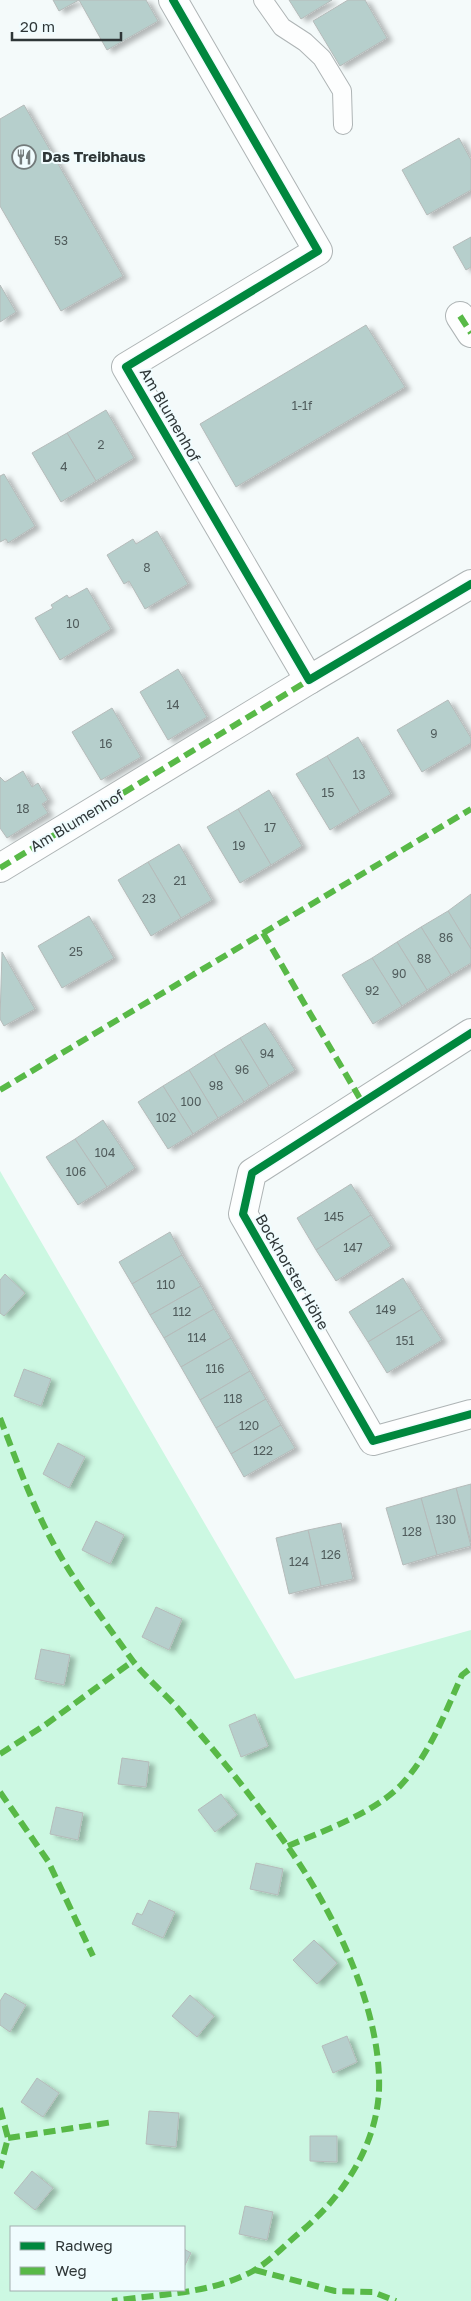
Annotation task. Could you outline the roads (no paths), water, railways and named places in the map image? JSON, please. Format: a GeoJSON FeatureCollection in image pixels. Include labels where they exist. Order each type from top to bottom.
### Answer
{"type":"FeatureCollection","features":[{"type":"Feature","properties":{"kind":"street","name":"Am Blumenhof"},"geometry":{"type":"LineString","coordinates":[[173,0],[318,251],[126,368],[309,680]]}},
{"type":"Feature","properties":{"kind":"street","name":"Am Blumenhof"},"geometry":{"type":"LineString","coordinates":[[0,868],[471,584]]}},
{"type":"Feature","properties":{"kind":"street","name":"Bockhorster Höhe"},"geometry":{"type":"LineString","coordinates":[[471,1033],[252,1173],[243,1214],[373,1440],[471,1414]]}},
{"type":"Feature","properties":{"kind":"lane"},"geometry":{"type":"LineString","coordinates":[[262,0],[282,27],[305,42],[322,58],[342,91],[343,125]]}},
{"type":"Feature","properties":{"kind":"place","name":"Das Treibhaus"},"geometry":{"type":"Point","coordinates":[24,157]}}]}
